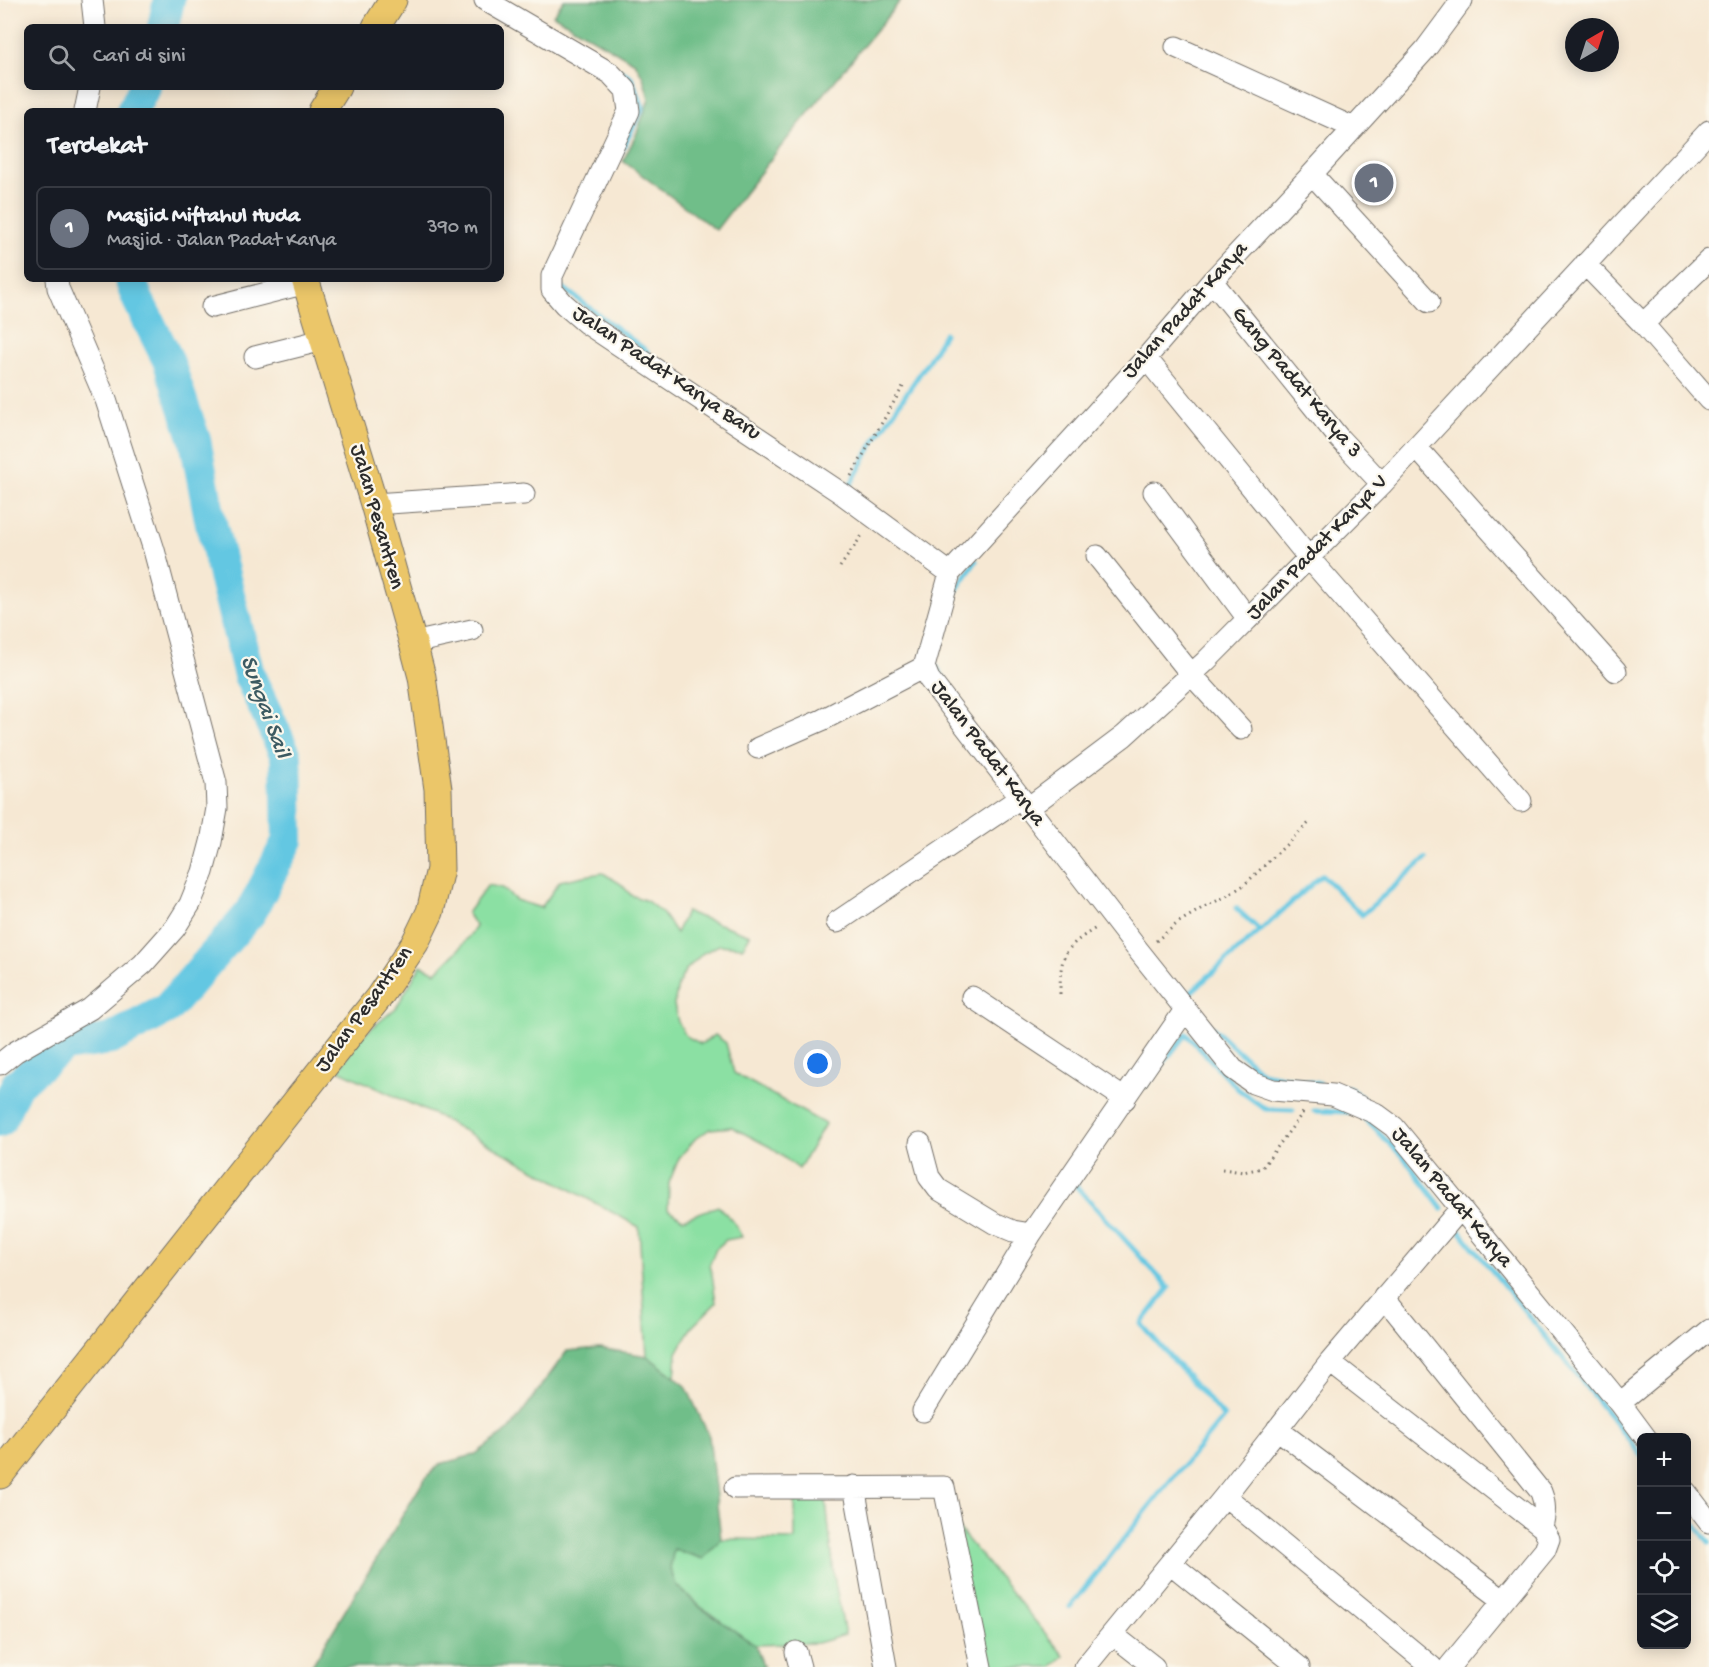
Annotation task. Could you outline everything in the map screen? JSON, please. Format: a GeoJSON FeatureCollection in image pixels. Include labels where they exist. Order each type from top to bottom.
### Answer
{"type":"FeatureCollection","features":[{"type":"Feature","properties":{"kind":"main road"},"geometry":{"type":"LineString","coordinates":[[378,24],[393,0]]}},
{"type":"Feature","properties":{"kind":"main road"},"geometry":{"type":"LineString","coordinates":[[324,108],[335,90]]}},
{"type":"Feature","properties":{"kind":"main road","name":"Jalan Pesantren"},"geometry":{"type":"LineString","coordinates":[[0,1475],[380,997],[415,943],[430,912],[440,869],[438,789],[422,677],[374,504],[306,282]]}},
{"type":"Feature","properties":{"kind":"street"},"geometry":{"type":"LineString","coordinates":[[92,0],[95,24]]}},
{"type":"Feature","properties":{"kind":"street","name":"Jalan Padat Karya Baru"},"geometry":{"type":"LineString","coordinates":[[485,0],[610,73],[626,90],[628,111],[552,276],[552,290],[586,323],[841,493],[951,573]]}},
{"type":"Feature","properties":{"kind":"street","name":"Jalan Padat Karya"},"geometry":{"type":"LineString","coordinates":[[1462,0],[1425,50],[1212,281],[1146,358],[951,573],[924,667],[929,679],[1024,803],[1233,1069],[1252,1083],[1272,1090],[1333,1095],[1350,1101],[1375,1113],[1394,1128],[1643,1433]]}},
{"type":"Feature","properties":{"kind":"street"},"geometry":{"type":"LineString","coordinates":[[1176,47],[1354,128]]}},
{"type":"Feature","properties":{"kind":"street"},"geometry":{"type":"LineString","coordinates":[[86,108],[89,90]]}},
{"type":"Feature","properties":{"kind":"street","name":"Jalan Padat Karya V"},"geometry":{"type":"LineString","coordinates":[[837,922],[1024,803],[1124,736],[1248,619],[1382,484],[1709,132]]}},
{"type":"Feature","properties":{"kind":"street"},"geometry":{"type":"LineString","coordinates":[[1312,174],[1430,302]]}},
{"type":"Feature","properties":{"kind":"street"},"geometry":{"type":"LineString","coordinates":[[1643,324],[1709,260]]}},
{"type":"Feature","properties":{"kind":"street"},"geometry":{"type":"LineString","coordinates":[[1585,264],[1707,394]]}},
{"type":"Feature","properties":{"kind":"street","name":"Gang Padat Karya 3"},"geometry":{"type":"LineString","coordinates":[[1212,281],[1339,438],[1382,484]]}},
{"type":"Feature","properties":{"kind":"street"},"geometry":{"type":"LineString","coordinates":[[0,1064],[15,1052],[90,1009],[143,964],[175,928],[190,904],[203,872],[217,808],[216,783],[154,550],[106,400],[57,282]]}},
{"type":"Feature","properties":{"kind":"street"},"geometry":{"type":"LineString","coordinates":[[212,307],[302,282]]}},
{"type":"Feature","properties":{"kind":"street"},"geometry":{"type":"LineString","coordinates":[[255,357],[323,340]]}},
{"type":"Feature","properties":{"kind":"street"},"geometry":{"type":"LineString","coordinates":[[1146,358],[1309,558],[1521,801]]}},
{"type":"Feature","properties":{"kind":"street"},"geometry":{"type":"LineString","coordinates":[[1416,447],[1616,671]]}},
{"type":"Feature","properties":{"kind":"street"},"geometry":{"type":"LineString","coordinates":[[1154,492],[1248,619]]}},
{"type":"Feature","properties":{"kind":"street"},"geometry":{"type":"LineString","coordinates":[[374,504],[524,494]]}},
{"type":"Feature","properties":{"kind":"street"},"geometry":{"type":"LineString","coordinates":[[1097,556],[1191,674],[1241,729]]}},
{"type":"Feature","properties":{"kind":"street"},"geometry":{"type":"LineString","coordinates":[[413,643],[472,630]]}},
{"type":"Feature","properties":{"kind":"street"},"geometry":{"type":"LineString","coordinates":[[758,748],[822,720],[924,667]]}},
{"type":"Feature","properties":{"kind":"street"},"geometry":{"type":"LineString","coordinates":[[972,997],[1125,1099]]}},
{"type":"Feature","properties":{"kind":"street"},"geometry":{"type":"LineString","coordinates":[[923,1411],[1031,1234],[1185,1010]]}},
{"type":"Feature","properties":{"kind":"street"},"geometry":{"type":"LineString","coordinates":[[920,1143],[929,1177],[938,1188],[994,1223],[1013,1231],[1031,1234]]}},
{"type":"Feature","properties":{"kind":"street"},"geometry":{"type":"LineString","coordinates":[[1085,1667],[1225,1496],[1330,1362],[1461,1208]]}},
{"type":"Feature","properties":{"kind":"street"},"geometry":{"type":"LineString","coordinates":[[1384,1297],[1541,1492],[1546,1511],[1542,1527]]}},
{"type":"Feature","properties":{"kind":"street"},"geometry":{"type":"LineString","coordinates":[[1620,1403],[1709,1330]]}},
{"type":"Feature","properties":{"kind":"street"},"geometry":{"type":"LineString","coordinates":[[1330,1362],[1542,1527],[1549,1539],[1545,1550],[1449,1667]]}},
{"type":"Feature","properties":{"kind":"street"},"geometry":{"type":"LineString","coordinates":[[1277,1429],[1503,1600]]}},
{"type":"Feature","properties":{"kind":"street"},"geometry":{"type":"LineString","coordinates":[[854,1486],[886,1667]]}},
{"type":"Feature","properties":{"kind":"street"},"geometry":{"type":"LineString","coordinates":[[735,1488],[944,1487],[981,1667]]}},
{"type":"Feature","properties":{"kind":"street"},"geometry":{"type":"LineString","coordinates":[[1225,1496],[1432,1667]]}},
{"type":"Feature","properties":{"kind":"street"},"geometry":{"type":"LineString","coordinates":[[1691,1497],[1707,1515]]}},
{"type":"Feature","properties":{"kind":"street"},"geometry":{"type":"LineString","coordinates":[[1170,1563],[1299,1667]]}},
{"type":"Feature","properties":{"kind":"street"},"geometry":{"type":"LineString","coordinates":[[1112,1634],[1154,1667]]}},
{"type":"Feature","properties":{"kind":"path"},"geometry":{"type":"LineString","coordinates":[[841,493],[905,383]]}},
{"type":"Feature","properties":{"kind":"path"},"geometry":{"type":"LineString","coordinates":[[840,567],[875,518]]}},
{"type":"Feature","properties":{"kind":"path"},"geometry":{"type":"LineString","coordinates":[[1138,950],[1157,940],[1179,922],[1244,885],[1311,821]]}},
{"type":"Feature","properties":{"kind":"path"},"geometry":{"type":"LineString","coordinates":[[1059,994],[1060,968],[1069,947],[1113,917]]}},
{"type":"Feature","properties":{"kind":"path"},"geometry":{"type":"LineString","coordinates":[[1222,1169],[1243,1172],[1262,1168],[1315,1095]]}},
{"type":"Feature","properties":{"kind":"green space"},"geometry":{"type":"Polygon","coordinates":[[[564,0],[901,0],[774,155],[716,230],[623,161],[636,135],[649,99],[643,77],[635,63],[553,15],[564,0]]]}},
{"type":"Feature","properties":{"kind":"green space"},"geometry":{"type":"Polygon","coordinates":[[[603,873],[621,884],[631,895],[647,901],[662,913],[676,933],[686,912],[750,935],[743,947],[719,945],[703,953],[685,971],[678,985],[674,1005],[678,1022],[686,1036],[701,1044],[715,1035],[726,1043],[734,1073],[825,1124],[799,1169],[770,1147],[732,1127],[710,1129],[695,1139],[679,1158],[669,1183],[668,1209],[683,1219],[718,1206],[733,1221],[742,1237],[726,1240],[716,1249],[709,1266],[716,1303],[691,1328],[677,1353],[675,1377],[647,1356],[639,1227],[437,1116],[338,1070],[361,1037],[396,1008],[421,965],[436,972],[458,950],[476,927],[467,913],[488,885],[502,888],[516,900],[541,908],[560,881],[603,873]]]}},
{"type":"Feature","properties":{"kind":"green space"},"geometry":{"type":"Polygon","coordinates":[[[599,1348],[647,1356],[686,1386],[709,1436],[721,1539],[703,1559],[674,1549],[670,1568],[676,1585],[701,1608],[755,1645],[764,1667],[311,1667],[424,1480],[440,1464],[474,1455],[510,1429],[567,1351],[599,1348]]]}},
{"type":"Feature","properties":{"kind":"green space"},"geometry":{"type":"Polygon","coordinates":[[[795,1490],[825,1493],[835,1583],[845,1635],[817,1643],[755,1645],[701,1607],[676,1585],[670,1568],[673,1549],[703,1559],[721,1539],[795,1540],[795,1490]]]}},
{"type":"Feature","properties":{"kind":"green space"},"geometry":{"type":"Polygon","coordinates":[[[954,1523],[1064,1656],[1051,1667],[985,1667],[954,1523]]]}},
{"type":"Feature","properties":{"kind":"waterway","name":"Sungai Sail"},"geometry":{"type":"LineString","coordinates":[[164,24],[169,0]]}},
{"type":"Feature","properties":{"kind":"waterway"},"geometry":{"type":"LineString","coordinates":[[619,156],[643,107],[631,77],[621,71]]}},
{"type":"Feature","properties":{"kind":"waterway","name":"Sungai Sail"},"geometry":{"type":"LineString","coordinates":[[134,108],[143,90]]}},
{"type":"Feature","properties":{"kind":"waterway","name":"Sungai Sail"},"geometry":{"type":"LineString","coordinates":[[0,1121],[17,1084],[64,1046],[111,1039],[167,1009],[251,912],[288,840],[286,756],[249,675],[210,519],[195,440],[168,360],[131,282]]}},
{"type":"Feature","properties":{"kind":"waterway"},"geometry":{"type":"LineString","coordinates":[[562,287],[648,352]]}},
{"type":"Feature","properties":{"kind":"waterway"},"geometry":{"type":"LineString","coordinates":[[848,489],[875,440],[944,334]]}},
{"type":"Feature","properties":{"kind":"waterway"},"geometry":{"type":"LineString","coordinates":[[955,592],[976,561]]}},
{"type":"Feature","properties":{"kind":"waterway"},"geometry":{"type":"LineString","coordinates":[[933,661],[955,696]]}},
{"type":"Feature","properties":{"kind":"waterway"},"geometry":{"type":"LineString","coordinates":[[1260,931],[1322,875],[1362,915],[1425,859]]}},
{"type":"Feature","properties":{"kind":"waterway"},"geometry":{"type":"LineString","coordinates":[[1185,997],[1260,931],[1236,908]]}},
{"type":"Feature","properties":{"kind":"waterway"},"geometry":{"type":"LineString","coordinates":[[1213,1028],[1262,1073],[1320,1084]]}},
{"type":"Feature","properties":{"kind":"waterway"},"geometry":{"type":"LineString","coordinates":[[1145,1086],[1186,1034],[1238,1089],[1265,1109],[1293,1110]]}},
{"type":"Feature","properties":{"kind":"waterway"},"geometry":{"type":"LineString","coordinates":[[1335,1086],[1350,1089],[1362,1098]]}},
{"type":"Feature","properties":{"kind":"waterway"},"geometry":{"type":"LineString","coordinates":[[1314,1111],[1350,1112]]}},
{"type":"Feature","properties":{"kind":"waterway"},"geometry":{"type":"LineString","coordinates":[[1363,1117],[1405,1159],[1442,1208]]}},
{"type":"Feature","properties":{"kind":"waterway"},"geometry":{"type":"LineString","coordinates":[[1070,1607],[1160,1493],[1224,1417],[1141,1324],[1169,1288],[1075,1185],[1077,1181]]}},
{"type":"Feature","properties":{"kind":"waterway"},"geometry":{"type":"LineString","coordinates":[[1460,1231],[1637,1450]]}},
{"type":"Feature","properties":{"kind":"waterway"},"geometry":{"type":"LineString","coordinates":[[1691,1520],[1709,1542]]}},
{"type":"Feature","properties":{"kind":"place","name":"Masjid Miftahul Huda"},"geometry":{"type":"Point","coordinates":[1374,183]}}]}
